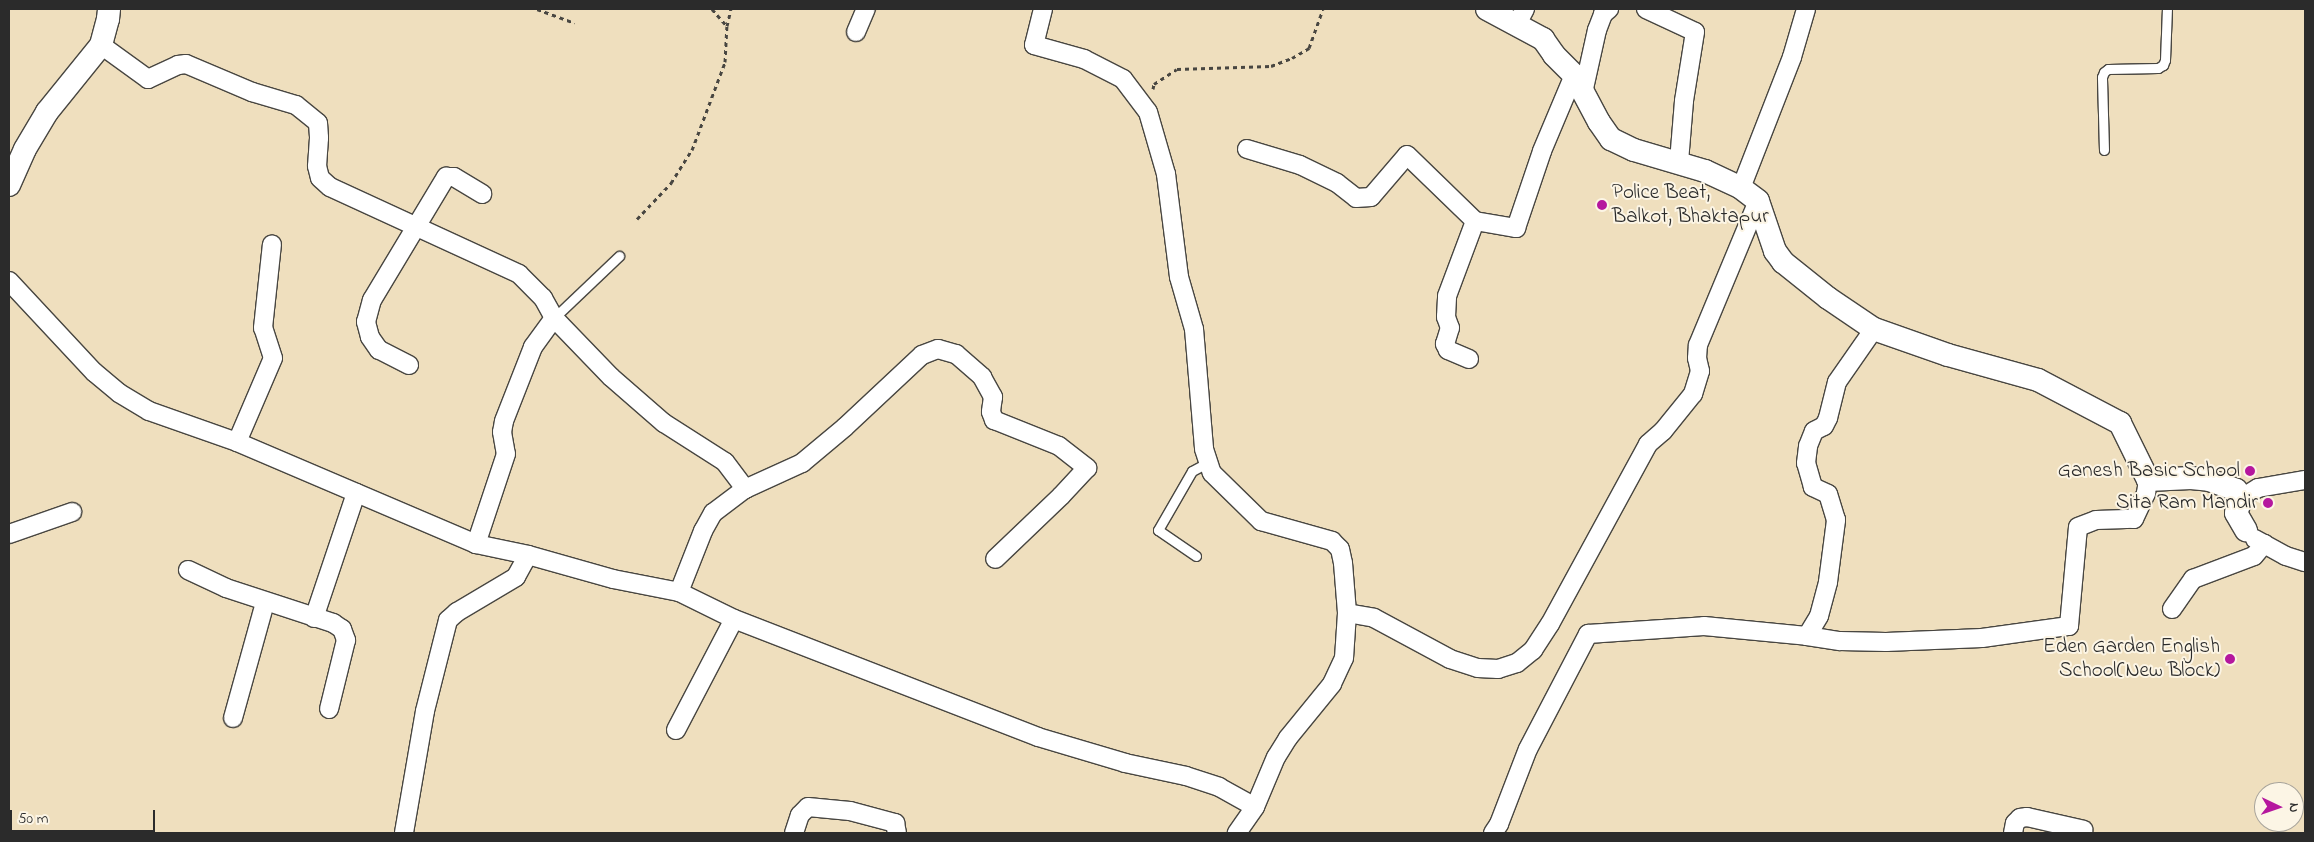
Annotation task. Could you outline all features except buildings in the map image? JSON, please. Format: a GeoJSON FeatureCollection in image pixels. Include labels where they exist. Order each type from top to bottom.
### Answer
{"type":"FeatureCollection","features":[{"type":"Feature","properties":{"kind":"street"},"geometry":{"type":"LineString","coordinates":[[9,185],[25,149],[47,112],[100,45],[109,9]]}},
{"type":"Feature","properties":{"kind":"street"},"geometry":{"type":"LineString","coordinates":[[856,32],[866,9]]}},
{"type":"Feature","properties":{"kind":"street"},"geometry":{"type":"LineString","coordinates":[[1038,9],[1034,45],[1084,59],[1123,79],[1148,112],[1166,174],[1179,277],[1194,329],[1204,449],[1207,463],[1212,473],[1260,521],[1332,541],[1340,549],[1347,613],[1344,658],[1332,684],[1284,744],[1254,807],[1237,833]]}},
{"type":"Feature","properties":{"kind":"street"},"geometry":{"type":"LineString","coordinates":[[1487,9],[1521,17],[1543,39],[1579,84],[1599,122],[1611,139],[1634,150],[1705,171],[1749,194],[1775,251],[1783,262],[1828,298],[1874,329],[1948,355],[2038,380],[2120,422],[2148,480],[2146,493],[2134,519],[2096,520],[2078,527],[2069,626],[1982,638],[1886,642],[1840,641],[1704,626],[1588,634],[1528,749],[1499,824],[1493,833]]}},
{"type":"Feature","properties":{"kind":"street"},"geometry":{"type":"LineString","coordinates":[[1247,149],[1300,165],[1337,183],[1356,198],[1371,197],[1406,155],[1475,221],[1516,228],[1542,151],[1579,84],[1603,14],[1609,9]]}},
{"type":"Feature","properties":{"kind":"street"},"geometry":{"type":"LineString","coordinates":[[1646,9],[1694,32],[1684,102],[1679,162]]}},
{"type":"Feature","properties":{"kind":"street"},"geometry":{"type":"LineString","coordinates":[[1347,613],[1374,618],[1442,655],[1478,668],[1498,670],[1517,663],[1533,650],[1550,624],[1648,444],[1663,431],[1693,394],[1700,371],[1697,358],[1698,346],[1749,194],[1806,9]]}},
{"type":"Feature","properties":{"kind":"street"},"geometry":{"type":"LineString","coordinates":[[100,45],[148,79],[178,65],[186,64],[252,92],[296,105],[318,123],[317,166],[320,178],[330,187],[416,227],[436,234],[519,274],[543,298],[554,318],[611,377],[664,422],[725,462],[745,489]]}},
{"type":"Feature","properties":{"kind":"street"},"geometry":{"type":"LineString","coordinates":[[409,364],[379,350],[370,337],[366,322],[372,300],[446,177],[454,177],[482,194]]}},
{"type":"Feature","properties":{"kind":"street"},"geometry":{"type":"LineString","coordinates":[[1469,359],[1448,350],[1446,344],[1450,328],[1446,317],[1447,296],[1475,221]]}},
{"type":"Feature","properties":{"kind":"street"},"geometry":{"type":"LineString","coordinates":[[237,442],[273,358],[263,328],[272,244]]}},
{"type":"Feature","properties":{"kind":"street"},"geometry":{"type":"LineString","coordinates":[[9,281],[94,372],[118,393],[149,411],[237,442],[476,544],[596,575],[679,592],[734,618],[1038,737],[1125,762],[1186,776],[1219,787],[1254,807]]}},
{"type":"Feature","properties":{"kind":"street"},"geometry":{"type":"LineString","coordinates":[[476,544],[506,454],[502,432],[504,421],[532,347],[554,318]]}},
{"type":"Feature","properties":{"kind":"street"},"geometry":{"type":"LineString","coordinates":[[1807,636],[1819,616],[1828,582],[1836,520],[1828,494],[1813,487],[1806,464],[1808,446],[1814,431],[1824,426],[1828,418],[1837,382],[1874,329]]}},
{"type":"Feature","properties":{"kind":"street"},"geometry":{"type":"LineString","coordinates":[[679,592],[703,531],[713,513],[745,489],[802,463],[845,427],[922,355],[938,349],[956,354],[982,377],[992,397],[991,412],[994,420],[1059,446],[1087,468],[1061,496],[995,559]]}},
{"type":"Feature","properties":{"kind":"street"},"geometry":{"type":"LineString","coordinates":[[2148,480],[2191,478],[2209,480],[2236,490],[2242,498]]}},
{"type":"Feature","properties":{"kind":"street"},"geometry":{"type":"LineString","coordinates":[[2305,480],[2258,488],[2242,498],[2236,513],[2246,530],[2255,539],[2286,556],[2305,562]]}},
{"type":"Feature","properties":{"kind":"street"},"geometry":{"type":"LineString","coordinates":[[314,618],[356,493]]}},
{"type":"Feature","properties":{"kind":"street"},"geometry":{"type":"LineString","coordinates":[[9,534],[72,512]]}},
{"type":"Feature","properties":{"kind":"street"},"geometry":{"type":"LineString","coordinates":[[2172,609],[2193,579],[2254,556],[2264,544]]}},
{"type":"Feature","properties":{"kind":"street"},"geometry":{"type":"LineString","coordinates":[[404,833],[425,711],[448,620],[457,612],[516,576],[528,556]]}},
{"type":"Feature","properties":{"kind":"street"},"geometry":{"type":"LineString","coordinates":[[188,570],[226,588],[265,603],[333,623],[342,629],[346,640],[329,709]]}},
{"type":"Feature","properties":{"kind":"street"},"geometry":{"type":"LineString","coordinates":[[234,718],[265,603]]}},
{"type":"Feature","properties":{"kind":"street"},"geometry":{"type":"LineString","coordinates":[[676,730],[734,618]]}},
{"type":"Feature","properties":{"kind":"street"},"geometry":{"type":"LineString","coordinates":[[794,833],[800,815],[808,806],[850,811],[895,823],[897,833]]}},
{"type":"Feature","properties":{"kind":"street"},"geometry":{"type":"LineString","coordinates":[[2013,833],[2015,823],[2020,818],[2027,817],[2084,830]]}},
{"type":"Feature","properties":{"kind":"lane"},"geometry":{"type":"LineString","coordinates":[[2104,150],[2102,77],[2104,72],[2108,69],[2158,68],[2162,65],[2165,60],[2167,9]]}},
{"type":"Feature","properties":{"kind":"lane"},"geometry":{"type":"LineString","coordinates":[[554,318],[619,256]]}},
{"type":"Feature","properties":{"kind":"lane"},"geometry":{"type":"LineString","coordinates":[[1196,556],[1158,530],[1192,471],[1207,463]]}},
{"type":"Feature","properties":{"kind":"path"},"geometry":{"type":"LineString","coordinates":[[537,9],[575,23]]}},
{"type":"Feature","properties":{"kind":"path"},"geometry":{"type":"LineString","coordinates":[[712,9],[727,26]]}},
{"type":"Feature","properties":{"kind":"path"},"geometry":{"type":"LineString","coordinates":[[636,219],[672,183],[692,150],[725,62],[727,26],[731,9]]}},
{"type":"Feature","properties":{"kind":"path"},"geometry":{"type":"LineString","coordinates":[[1148,112],[1154,84],[1177,69],[1271,66],[1309,48],[1323,9]]}},
{"type":"Feature","properties":{"kind":"place","name":"Police Beat, Balkot, Bhaktapur"},"geometry":{"type":"Point","coordinates":[1602,205]}},
{"type":"Feature","properties":{"kind":"place","name":"Ganesh Basic School"},"geometry":{"type":"Point","coordinates":[2250,471]}},
{"type":"Feature","properties":{"kind":"place","name":"Sita Ram Mandir"},"geometry":{"type":"Point","coordinates":[2268,503]}},
{"type":"Feature","properties":{"kind":"place","name":"Eden Garden English School(New Block)"},"geometry":{"type":"Point","coordinates":[2230,659]}}]}
